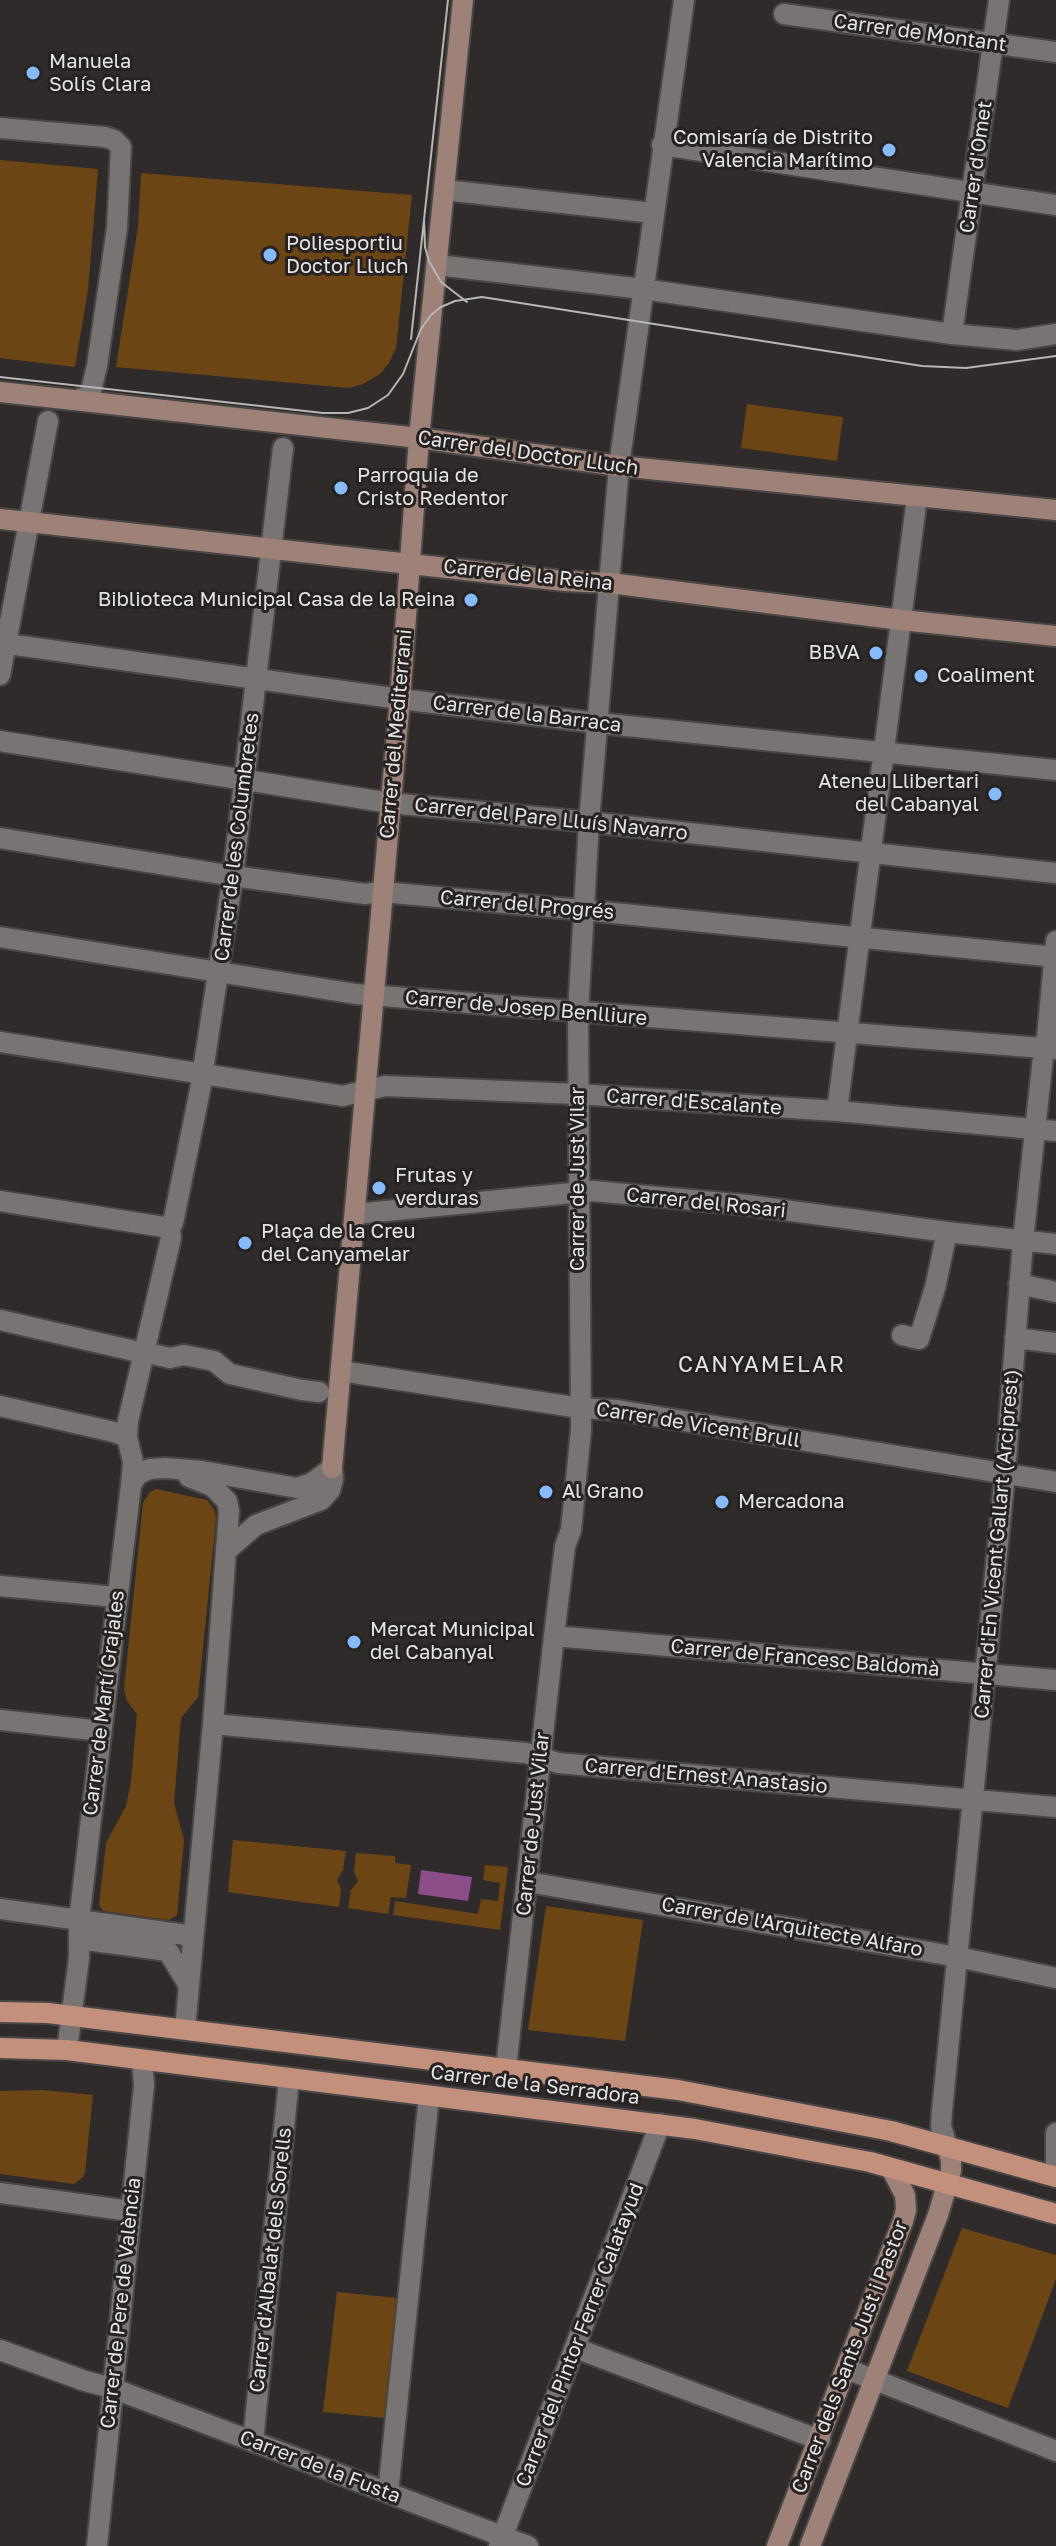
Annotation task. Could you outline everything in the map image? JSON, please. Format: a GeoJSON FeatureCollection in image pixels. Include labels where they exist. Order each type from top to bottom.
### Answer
{"type":"FeatureCollection","features":[{"type":"Feature","properties":{"kind":"main road","name":"Carrer de la Serradora"},"geometry":{"type":"LineString","coordinates":[[0,2012],[48,2013],[185,2029],[692,2093],[891,2131],[1056,2177]]}},
{"type":"Feature","properties":{"kind":"main road","name":"Carrer de la Serradora"},"geometry":{"type":"LineString","coordinates":[[0,2048],[67,2050],[660,2124],[859,2159],[1056,2214]]}},
{"type":"Feature","properties":{"kind":"street","name":"Carrer del Mediterrani"},"geometry":{"type":"LineString","coordinates":[[332,1468],[400,699],[419,438],[463,0]]}},
{"type":"Feature","properties":{"kind":"street","name":"Carrer de Just Vilar"},"geometry":{"type":"LineString","coordinates":[[506,2068],[554,1636],[565,1546],[571,1530],[581,1430],[578,1013],[589,822],[619,466],[684,0]]}},
{"type":"Feature","properties":{"kind":"street","name":"Carrer d'Omet"},"geometry":{"type":"LineString","coordinates":[[952,334],[999,0]]}},
{"type":"Feature","properties":{"kind":"street","name":"Carrer de Montant"},"geometry":{"type":"LineString","coordinates":[[784,14],[1056,52]]}},
{"type":"Feature","properties":{"kind":"street"},"geometry":{"type":"LineString","coordinates":[[0,128],[105,137],[121,147],[117,228],[97,366],[90,395],[77,400]]}},
{"type":"Feature","properties":{"kind":"street"},"geometry":{"type":"LineString","coordinates":[[662,145],[1056,205]]}},
{"type":"Feature","properties":{"kind":"street"},"geometry":{"type":"LineString","coordinates":[[444,190],[653,213]]}},
{"type":"Feature","properties":{"kind":"street"},"geometry":{"type":"LineString","coordinates":[[437,265],[643,289],[952,334],[1017,340],[1056,334]]}},
{"type":"Feature","properties":{"kind":"street","name":"Carrer del Doctor Lluch"},"geometry":{"type":"LineString","coordinates":[[0,392],[419,438],[619,466],[1056,510]]}},
{"type":"Feature","properties":{"kind":"street"},"geometry":{"type":"LineString","coordinates":[[0,675],[3,644],[48,421]]}},
{"type":"Feature","properties":{"kind":"street","name":"Carrer de les Columbretes"},"geometry":{"type":"LineString","coordinates":[[131,1485],[133,1462],[127,1437],[128,1421],[148,1354],[170,1246],[171,1226],[203,1075],[219,972],[245,781],[283,448]]}},
{"type":"Feature","properties":{"kind":"street"},"geometry":{"type":"LineString","coordinates":[[837,1111],[917,497]]}},
{"type":"Feature","properties":{"kind":"street","name":"Carrer de la Reina"},"geometry":{"type":"LineString","coordinates":[[0,519],[565,581],[610,583],[901,620],[1056,636]]}},
{"type":"Feature","properties":{"kind":"street","name":"Carrer de la Barraca"},"geometry":{"type":"LineString","coordinates":[[3,644],[598,723],[1056,770]]}},
{"type":"Feature","properties":{"kind":"street","name":"Carrer del Pare Lluís Navarro"},"geometry":{"type":"LineString","coordinates":[[0,741],[390,803],[1056,873]]}},
{"type":"Feature","properties":{"kind":"street","name":"Carrer del Progrés"},"geometry":{"type":"LineString","coordinates":[[0,838],[365,894],[382,892],[860,938],[1056,952]]}},
{"type":"Feature","properties":{"kind":"street","name":"Carrer de Josep Benlliure"},"geometry":{"type":"LineString","coordinates":[[0,937],[373,996],[1050,1049]]}},
{"type":"Feature","properties":{"kind":"street","name":"Carrer d'En Vicent Gallart (Arciprest)"},"geometry":{"type":"LineString","coordinates":[[947,2146],[941,2126],[942,2111],[1005,1473],[1023,1241],[1035,1129],[1050,1049],[1047,1037],[1056,952]]}},
{"type":"Feature","properties":{"kind":"street","name":"Carrer d'Escalante"},"geometry":{"type":"LineString","coordinates":[[0,1042],[343,1096],[385,1086],[577,1094],[837,1111],[1056,1131]]}},
{"type":"Feature","properties":{"kind":"street","name":"Carrer del Rosari"},"geometry":{"type":"LineString","coordinates":[[355,1214],[578,1192],[747,1205],[1056,1244]]}},
{"type":"Feature","properties":{"kind":"street"},"geometry":{"type":"LineString","coordinates":[[0,1201],[171,1226]]}},
{"type":"Feature","properties":{"kind":"street"},"geometry":{"type":"LineString","coordinates":[[902,1335],[919,1339],[935,1288],[947,1232]]}},
{"type":"Feature","properties":{"kind":"street"},"geometry":{"type":"LineString","coordinates":[[1019,1284],[1056,1292]]}},
{"type":"Feature","properties":{"kind":"street"},"geometry":{"type":"LineString","coordinates":[[0,1320],[148,1354],[170,1358],[184,1355],[214,1361],[230,1374],[319,1392]]}},
{"type":"Feature","properties":{"kind":"street"},"geometry":{"type":"LineString","coordinates":[[1015,1338],[1056,1343]]}},
{"type":"Feature","properties":{"kind":"street","name":"Carrer de Vicent Brull"},"geometry":{"type":"LineString","coordinates":[[341,1371],[580,1408],[617,1410],[1056,1482]]}},
{"type":"Feature","properties":{"kind":"street"},"geometry":{"type":"LineString","coordinates":[[0,1406],[127,1437]]}},
{"type":"Feature","properties":{"kind":"street"},"geometry":{"type":"LineString","coordinates":[[131,1485],[138,1474],[165,1468],[202,1471],[297,1488],[312,1483],[332,1468]]}},
{"type":"Feature","properties":{"kind":"street"},"geometry":{"type":"LineString","coordinates":[[165,1468],[212,1486],[227,1501],[229,1511],[185,2029]]}},
{"type":"Feature","properties":{"kind":"street"},"geometry":{"type":"LineString","coordinates":[[226,1551],[256,1525],[321,1500],[330,1490],[332,1468]]}},
{"type":"Feature","properties":{"kind":"street","name":"Carrer de Martí Grajales"},"geometry":{"type":"LineString","coordinates":[[67,2050],[131,1485]]}},
{"type":"Feature","properties":{"kind":"street"},"geometry":{"type":"LineString","coordinates":[[0,1586],[116,1597]]}},
{"type":"Feature","properties":{"kind":"street","name":"Carrer de Francesc Baldomà"},"geometry":{"type":"LineString","coordinates":[[554,1636],[1056,1680]]}},
{"type":"Feature","properties":{"kind":"street"},"geometry":{"type":"LineString","coordinates":[[0,1720],[101,1731]]}},
{"type":"Feature","properties":{"kind":"street","name":"Carrer d'Ernest Anastasio"},"geometry":{"type":"LineString","coordinates":[[213,1724],[526,1753],[558,1763],[1056,1807]]}},
{"type":"Feature","properties":{"kind":"street","name":"Carrer de l'Arquitecte Alfaro"},"geometry":{"type":"LineString","coordinates":[[528,1882],[958,1957],[1056,1978]]}},
{"type":"Feature","properties":{"kind":"street"},"geometry":{"type":"LineString","coordinates":[[0,1909],[168,1951],[188,1984]]}},
{"type":"Feature","properties":{"kind":"street"},"geometry":{"type":"LineString","coordinates":[[79,1930],[193,1936]]}},
{"type":"Feature","properties":{"kind":"street","name":"Carrer de Pere de València"},"geometry":{"type":"LineString","coordinates":[[97,2546],[144,2085],[142,2060]]}},
{"type":"Feature","properties":{"kind":"street","name":"Carrer d'Albalat dels Sorells"},"geometry":{"type":"LineString","coordinates":[[253,2442],[289,2078]]}},
{"type":"Feature","properties":{"kind":"street"},"geometry":{"type":"LineString","coordinates":[[388,2493],[429,2096]]}},
{"type":"Feature","properties":{"kind":"street","name":"Carrer del Pintor Ferrer Calatayud"},"geometry":{"type":"LineString","coordinates":[[501,2541],[660,2124]]}},
{"type":"Feature","properties":{"kind":"street"},"geometry":{"type":"LineString","coordinates":[[1056,2133],[1056,2177]]}},
{"type":"Feature","properties":{"kind":"street"},"geometry":{"type":"LineString","coordinates":[[947,2146],[951,2160],[948,2184]]}},
{"type":"Feature","properties":{"kind":"street","name":"Carrer dels Sants Just i Pastor"},"geometry":{"type":"LineString","coordinates":[[777,2546],[906,2210],[905,2195],[891,2168]]}},
{"type":"Feature","properties":{"kind":"street","name":"Carrer dels Sants Just i Pastor"},"geometry":{"type":"LineString","coordinates":[[810,2546],[948,2184]]}},
{"type":"Feature","properties":{"kind":"street"},"geometry":{"type":"LineString","coordinates":[[0,2193],[130,2211]]}},
{"type":"Feature","properties":{"kind":"street"},"geometry":{"type":"LineString","coordinates":[[575,2348],[820,2440]]}},
{"type":"Feature","properties":{"kind":"street","name":"Carrer de la Fusta"},"geometry":{"type":"LineString","coordinates":[[0,2350],[112,2388],[388,2493],[501,2541],[528,2546]]}},
{"type":"Feature","properties":{"kind":"street"},"geometry":{"type":"LineString","coordinates":[[847,2369],[1056,2451]]}},
{"type":"Feature","properties":{"kind":"shaded area"},"geometry":{"type":"Polygon","coordinates":[[[0,160],[98,169],[88,290],[75,367],[0,358],[0,160]]]}},
{"type":"Feature","properties":{"kind":"shaded area","name":"Poliesportiu Doctor Lluch"},"geometry":{"type":"Polygon","coordinates":[[[141,173],[412,195],[396,348],[389,363],[380,374],[349,388],[116,367],[138,227],[141,173]]]}},
{"type":"Feature","properties":{"kind":"shaded area"},"geometry":{"type":"Polygon","coordinates":[[[747,404],[843,417],[837,461],[741,448],[747,404]]]}},
{"type":"Feature","properties":{"kind":"shaded area"},"geometry":{"type":"Polygon","coordinates":[[[156,1489],[207,1500],[215,1511],[216,1519],[198,1697],[181,1718],[174,1803],[184,1840],[177,1915],[169,1920],[103,1911],[99,1905],[106,1843],[126,1806],[131,1782],[137,1714],[127,1701],[124,1689],[143,1503],[156,1489]]]}},
{"type":"Feature","properties":{"kind":"shaded area"},"geometry":{"type":"Polygon","coordinates":[[[233,1840],[346,1851],[343,1870],[337,1880],[341,1889],[339,1907],[228,1892],[233,1840]]]}},
{"type":"Feature","properties":{"kind":"shaded area"},"geometry":{"type":"Polygon","coordinates":[[[356,1853],[395,1856],[395,1863],[411,1865],[406,1898],[391,1897],[388,1914],[348,1908],[351,1890],[358,1881],[354,1872],[356,1853]]]}},
{"type":"Feature","properties":{"kind":"shaded area"},"geometry":{"type":"Polygon","coordinates":[[[485,1865],[508,1867],[500,1930],[393,1915],[395,1901],[478,1914],[481,1899],[498,1901],[500,1883],[483,1880],[485,1865]]]}},
{"type":"Feature","properties":{"kind":"shaded area"},"geometry":{"type":"Polygon","coordinates":[[[421,1870],[472,1877],[468,1901],[418,1894],[421,1870]]]}},
{"type":"Feature","properties":{"kind":"shaded area"},"geometry":{"type":"Polygon","coordinates":[[[546,1906],[643,1920],[625,2041],[528,2030],[546,1906]]]}},
{"type":"Feature","properties":{"kind":"shaded area"},"geometry":{"type":"Polygon","coordinates":[[[43,2090],[93,2095],[85,2172],[74,2184],[0,2174],[0,2091],[43,2090]]]}},
{"type":"Feature","properties":{"kind":"shaded area"},"geometry":{"type":"Polygon","coordinates":[[[962,2228],[1056,2255],[1056,2279],[1008,2408],[907,2371],[962,2228]]]}},
{"type":"Feature","properties":{"kind":"shaded area"},"geometry":{"type":"Polygon","coordinates":[[[337,2292],[398,2298],[385,2418],[323,2412],[337,2292]]]}},
{"type":"Feature","properties":{"kind":"tram line"},"geometry":{"type":"LineString","coordinates":[[411,339],[448,0]]}},
{"type":"Feature","properties":{"kind":"tram line"},"geometry":{"type":"LineString","coordinates":[[424,219],[429,261],[441,282],[467,302]]}},
{"type":"Feature","properties":{"kind":"tram line"},"geometry":{"type":"LineString","coordinates":[[0,377],[323,413],[348,413],[368,408],[388,395],[403,374],[421,329],[431,315],[455,301],[482,297],[922,366],[966,368],[1056,356]]}},
{"type":"Feature","properties":{"kind":"place","name":"Manuela Solís Clara"},"geometry":{"type":"Point","coordinates":[33,73]}},
{"type":"Feature","properties":{"kind":"place","name":"Comisaría de Distrito Valencia Marítimo"},"geometry":{"type":"Point","coordinates":[889,150]}},
{"type":"Feature","properties":{"kind":"place","name":"Poliesportiu Doctor Lluch"},"geometry":{"type":"Point","coordinates":[270,255]}},
{"type":"Feature","properties":{"kind":"place","name":"Parroquia de Cristo Redentor"},"geometry":{"type":"Point","coordinates":[341,488]}},
{"type":"Feature","properties":{"kind":"place","name":"Biblioteca Municipal Casa de la Reina"},"geometry":{"type":"Point","coordinates":[471,600]}},
{"type":"Feature","properties":{"kind":"place","name":"BBVA"},"geometry":{"type":"Point","coordinates":[876,653]}},
{"type":"Feature","properties":{"kind":"place","name":"Coaliment"},"geometry":{"type":"Point","coordinates":[921,676]}},
{"type":"Feature","properties":{"kind":"place","name":"Ateneu Llibertari del Cabanyal"},"geometry":{"type":"Point","coordinates":[995,794]}},
{"type":"Feature","properties":{"kind":"place","name":"Frutas y verduras"},"geometry":{"type":"Point","coordinates":[379,1188]}},
{"type":"Feature","properties":{"kind":"place","name":"Plaça de la Creu del Canyamelar"},"geometry":{"type":"Point","coordinates":[245,1243]}},
{"type":"Feature","properties":{"kind":"place","name":"Al Grano"},"geometry":{"type":"Point","coordinates":[546,1492]}},
{"type":"Feature","properties":{"kind":"place","name":"Mercadona"},"geometry":{"type":"Point","coordinates":[722,1502]}},
{"type":"Feature","properties":{"kind":"place","name":"Mercat Municipal del Cabanyal"},"geometry":{"type":"Point","coordinates":[354,1642]}},
{"type":"Feature","properties":{"kind":"district","name":"CANYAMELAR"},"geometry":{"type":"Point","coordinates":[762,1365]}}]}
